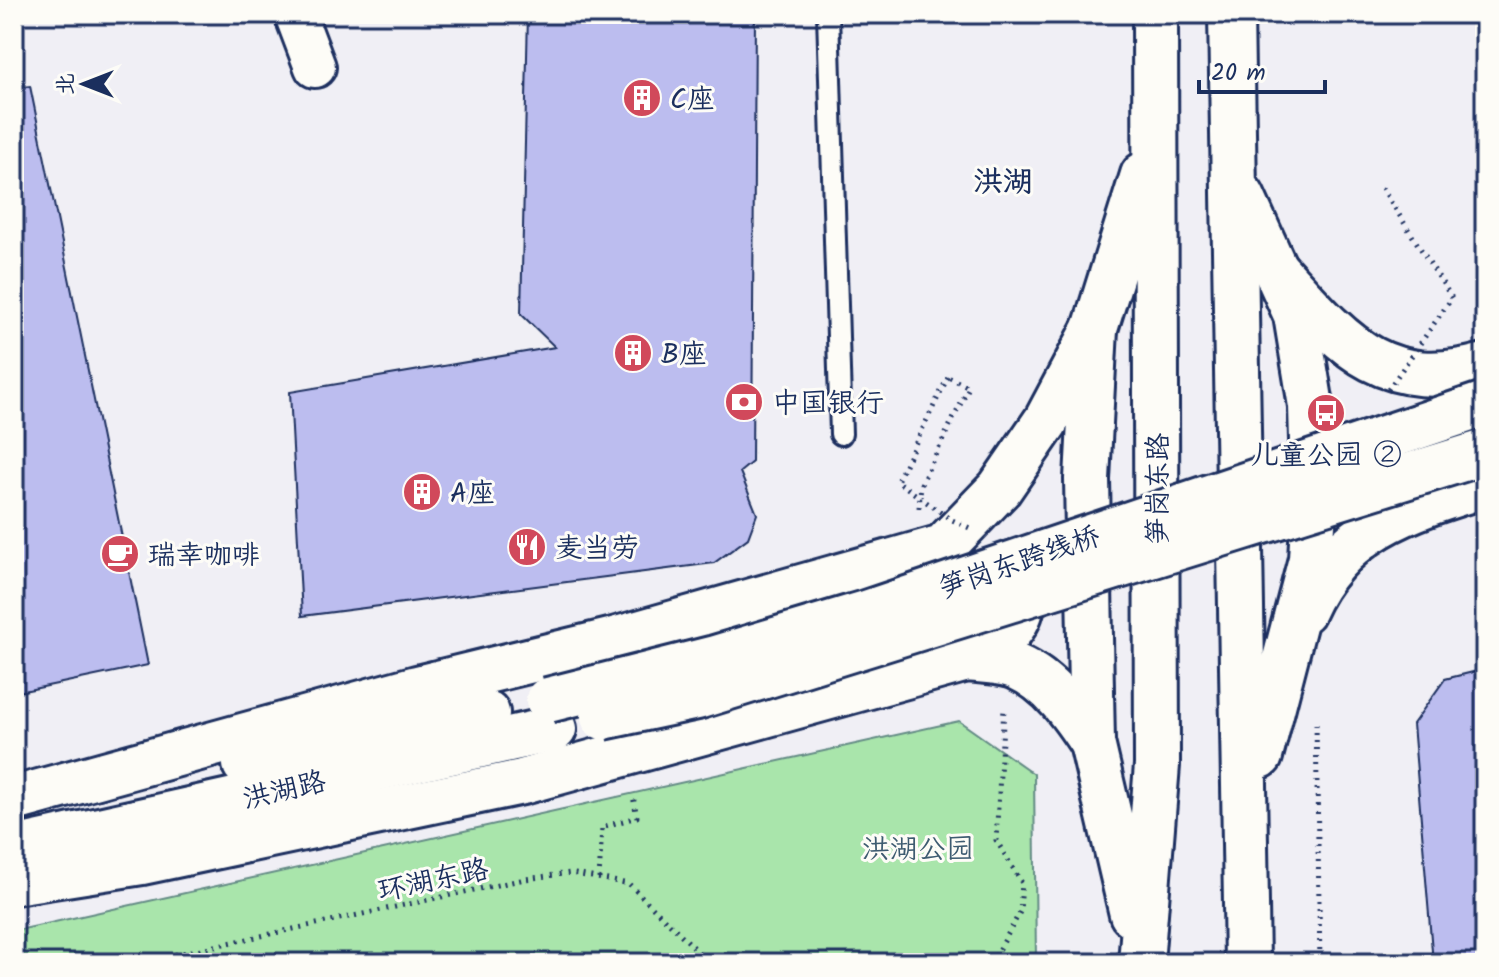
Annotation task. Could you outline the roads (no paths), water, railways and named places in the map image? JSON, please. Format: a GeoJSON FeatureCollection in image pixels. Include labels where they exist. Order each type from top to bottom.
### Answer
{"type":"FeatureCollection","features":[{"type":"Feature","properties":{"kind":"street"},"geometry":{"type":"LineString","coordinates":[[295,14],[315,67]]}},
{"type":"Feature","properties":{"kind":"street","name":"笋岗东路"},"geometry":{"type":"LineString","coordinates":[[1141,957],[1157,765],[1155,14]]}},
{"type":"Feature","properties":{"kind":"street"},"geometry":{"type":"LineString","coordinates":[[1231,14],[1247,963]]}},
{"type":"Feature","properties":{"kind":"street"},"geometry":{"type":"LineString","coordinates":[[14,799],[417,688],[614,640],[961,540],[1046,421],[1095,329],[1157,129]]}},
{"type":"Feature","properties":{"kind":"street"},"geometry":{"type":"LineString","coordinates":[[1235,180],[1296,315],[1311,406],[1314,507],[1311,559],[1246,809]]}},
{"type":"Feature","properties":{"kind":"street"},"geometry":{"type":"LineString","coordinates":[[1274,267],[1347,345],[1373,361],[1399,370],[1429,374],[1460,372],[1485,366]]}},
{"type":"Feature","properties":{"kind":"street"},"geometry":{"type":"LineString","coordinates":[[1095,329],[1087,479],[1092,743],[1141,957]]}},
{"type":"Feature","properties":{"kind":"street","name":"笋岗东跨线桥"},"geometry":{"type":"LineString","coordinates":[[551,715],[715,658],[866,613],[1485,404]]}},
{"type":"Feature","properties":{"kind":"street","name":"笋岗东跨线桥"},"geometry":{"type":"LineString","coordinates":[[551,715],[641,707],[697,697],[1485,452]]}},
{"type":"Feature","properties":{"kind":"street"},"geometry":{"type":"LineString","coordinates":[[1293,631],[1310,594],[1332,562],[1353,542],[1389,518],[1419,505],[1485,485]]}},
{"type":"Feature","properties":{"kind":"street"},"geometry":{"type":"LineString","coordinates":[[14,882],[156,859],[522,782],[967,659],[996,644],[1021,616],[1024,591],[1017,568],[1000,555],[961,540]]}},
{"type":"Feature","properties":{"kind":"street"},"geometry":{"type":"LineString","coordinates":[[967,659],[1016,667],[1040,681],[1074,715],[1092,743]]}},
{"type":"Feature","properties":{"kind":"street","name":"洪湖路"},"geometry":{"type":"LineString","coordinates":[[14,806],[551,715]]}},
{"type":"Feature","properties":{"kind":"street","name":"洪湖路"},"geometry":{"type":"LineString","coordinates":[[14,849],[551,715]]}},
{"type":"Feature","properties":{"kind":"lane"},"geometry":{"type":"LineString","coordinates":[[828,14],[841,434]]}},
{"type":"Feature","properties":{"kind":"place","name":"C座"},"geometry":{"type":"Point","coordinates":[642,98]}},
{"type":"Feature","properties":{"kind":"place","name":"B座"},"geometry":{"type":"Point","coordinates":[633,353]}},
{"type":"Feature","properties":{"kind":"place","name":"中国银行"},"geometry":{"type":"Point","coordinates":[744,402]}},
{"type":"Feature","properties":{"kind":"place","name":"儿童公园 ②"},"geometry":{"type":"Point","coordinates":[1326,413]}},
{"type":"Feature","properties":{"kind":"place","name":"A座"},"geometry":{"type":"Point","coordinates":[422,492]}},
{"type":"Feature","properties":{"kind":"place","name":"麦当劳"},"geometry":{"type":"Point","coordinates":[527,547]}},
{"type":"Feature","properties":{"kind":"place","name":"瑞幸咖啡"},"geometry":{"type":"Point","coordinates":[120,554]}},
{"type":"Feature","properties":{"kind":"district","name":"洪湖"},"geometry":{"type":"Point","coordinates":[1003,181]}},
{"type":"Feature","properties":{"kind":"park label","name":"洪湖公园"},"geometry":{"type":"Point","coordinates":[918,848]}}]}
